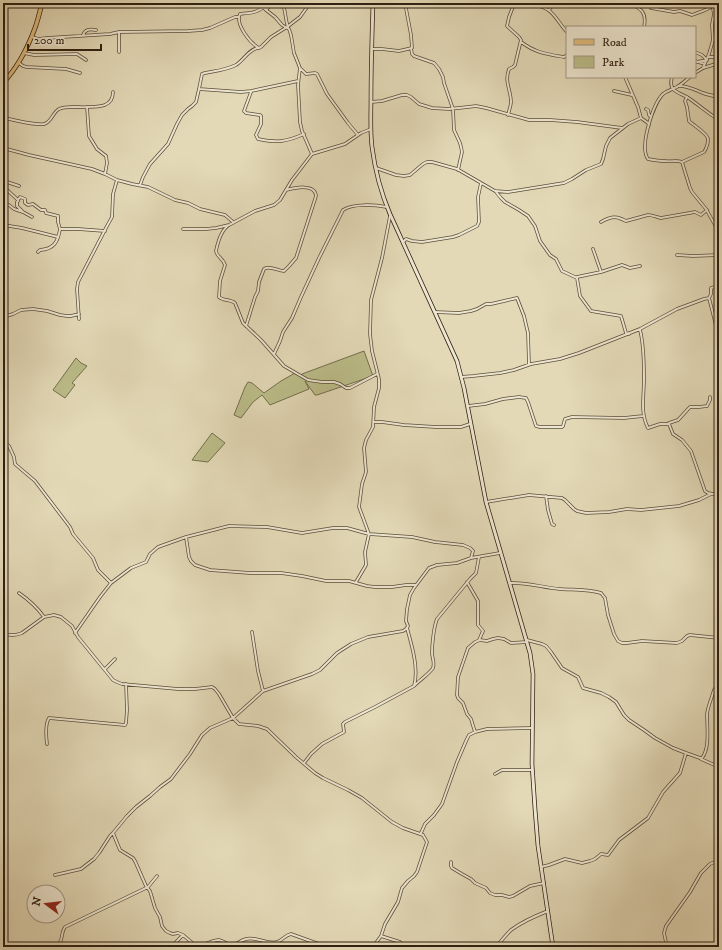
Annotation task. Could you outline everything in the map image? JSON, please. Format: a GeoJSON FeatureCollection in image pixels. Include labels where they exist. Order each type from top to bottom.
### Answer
{"type":"FeatureCollection","features":[{"type":"Feature","properties":{"kind":"main road"},"geometry":{"type":"LineString","coordinates":[[3,83],[24,53],[35,27],[42,3]]}},
{"type":"Feature","properties":{"kind":"street"},"geometry":{"type":"LineString","coordinates":[[259,3],[275,17],[282,26],[288,27]]}},
{"type":"Feature","properties":{"kind":"street"},"geometry":{"type":"LineString","coordinates":[[266,10],[272,3]]}},
{"type":"Feature","properties":{"kind":"street"},"geometry":{"type":"LineString","coordinates":[[282,3],[295,55],[300,68],[306,73],[317,74],[327,94],[358,135]]}},
{"type":"Feature","properties":{"kind":"street"},"geometry":{"type":"LineString","coordinates":[[140,186],[150,164],[168,144],[182,115],[196,102],[202,74],[237,64],[254,48],[261,47],[271,37],[288,27],[302,15],[310,3]]}},
{"type":"Feature","properties":{"kind":"street"},"geometry":{"type":"LineString","coordinates":[[373,3],[371,129],[372,146],[381,190],[390,214],[454,355],[461,377],[486,502],[531,656],[533,674],[532,770],[541,867],[553,947]]}},
{"type":"Feature","properties":{"kind":"street"},"geometry":{"type":"LineString","coordinates":[[405,3],[411,35],[412,54],[436,64],[443,78],[443,82],[453,109],[454,130],[462,149],[458,170]]}},
{"type":"Feature","properties":{"kind":"street"},"geometry":{"type":"LineString","coordinates":[[508,115],[511,102],[507,84],[508,72],[515,65],[520,42],[519,37],[507,26],[513,3],[520,5],[536,5],[549,10],[566,31]]}},
{"type":"Feature","properties":{"kind":"street"},"geometry":{"type":"LineString","coordinates":[[549,10],[554,3]]}},
{"type":"Feature","properties":{"kind":"street"},"geometry":{"type":"LineString","coordinates":[[630,3],[638,7],[643,13],[645,26]]}},
{"type":"Feature","properties":{"kind":"street"},"geometry":{"type":"LineString","coordinates":[[692,4],[696,3],[708,7],[712,6]]}},
{"type":"Feature","properties":{"kind":"street"},"geometry":{"type":"LineString","coordinates":[[703,68],[708,57],[712,40],[714,14],[712,3]]}},
{"type":"Feature","properties":{"kind":"street"},"geometry":{"type":"LineString","coordinates":[[717,3],[718,11]]}},
{"type":"Feature","properties":{"kind":"street"},"geometry":{"type":"LineString","coordinates":[[651,8],[674,12],[680,10],[692,15],[712,6]]}},
{"type":"Feature","properties":{"kind":"street"},"geometry":{"type":"LineString","coordinates":[[31,36],[33,38],[40,39],[119,32],[202,30],[234,17],[238,17],[239,14],[259,11],[263,7]]}},
{"type":"Feature","properties":{"kind":"street"},"geometry":{"type":"LineString","coordinates":[[238,17],[242,29],[259,48]]}},
{"type":"Feature","properties":{"kind":"street"},"geometry":{"type":"LineString","coordinates":[[83,36],[87,30],[96,30]]}},
{"type":"Feature","properties":{"kind":"street"},"geometry":{"type":"LineString","coordinates":[[119,32],[119,52]]}},
{"type":"Feature","properties":{"kind":"street"},"geometry":{"type":"LineString","coordinates":[[520,42],[544,54],[564,57],[566,56]]}},
{"type":"Feature","properties":{"kind":"street"},"geometry":{"type":"LineString","coordinates":[[372,49],[399,51],[411,48]]}},
{"type":"Feature","properties":{"kind":"street"},"geometry":{"type":"LineString","coordinates":[[696,52],[702,55],[707,60]]}},
{"type":"Feature","properties":{"kind":"street"},"geometry":{"type":"LineString","coordinates":[[24,53],[34,55],[77,54],[86,60]]}},
{"type":"Feature","properties":{"kind":"street"},"geometry":{"type":"LineString","coordinates":[[708,57],[719,57]]}},
{"type":"Feature","properties":{"kind":"street"},"geometry":{"type":"LineString","coordinates":[[696,61],[707,60]]}},
{"type":"Feature","properties":{"kind":"street"},"geometry":{"type":"LineString","coordinates":[[696,61],[705,64]]}},
{"type":"Feature","properties":{"kind":"street"},"geometry":{"type":"LineString","coordinates":[[18,62],[27,67],[66,70],[80,73]]}},
{"type":"Feature","properties":{"kind":"street"},"geometry":{"type":"LineString","coordinates":[[696,72],[703,68],[719,63]]}},
{"type":"Feature","properties":{"kind":"street"},"geometry":{"type":"LineString","coordinates":[[300,68],[298,81],[300,119],[312,154]]}},
{"type":"Feature","properties":{"kind":"street"},"geometry":{"type":"LineString","coordinates":[[625,78],[638,107],[641,118],[649,125]]}},
{"type":"Feature","properties":{"kind":"street"},"geometry":{"type":"LineString","coordinates":[[672,78],[671,82],[673,89],[719,120]]}},
{"type":"Feature","properties":{"kind":"street"},"geometry":{"type":"LineString","coordinates":[[687,97],[685,101],[688,107],[689,121],[699,128],[708,139],[704,152],[682,162],[656,161],[647,158],[645,145],[649,125],[651,117],[661,97],[689,78]]}},
{"type":"Feature","properties":{"kind":"street"},"geometry":{"type":"LineString","coordinates":[[198,89],[251,91],[298,81]]}},
{"type":"Feature","properties":{"kind":"street"},"geometry":{"type":"LineString","coordinates":[[677,87],[689,87],[719,98]]}},
{"type":"Feature","properties":{"kind":"street"},"geometry":{"type":"LineString","coordinates":[[251,91],[244,111],[246,113],[261,116],[261,124],[256,135],[258,139],[279,142],[304,134]]}},
{"type":"Feature","properties":{"kind":"street"},"geometry":{"type":"LineString","coordinates":[[3,118],[42,124],[50,121],[60,109],[87,108],[107,104],[112,100],[113,92]]}},
{"type":"Feature","properties":{"kind":"street"},"geometry":{"type":"LineString","coordinates":[[614,92],[632,95]]}},
{"type":"Feature","properties":{"kind":"street"},"geometry":{"type":"LineString","coordinates":[[371,102],[407,95],[419,104],[441,109],[476,106],[529,120],[577,122],[622,128]]}},
{"type":"Feature","properties":{"kind":"street"},"geometry":{"type":"LineString","coordinates":[[87,108],[89,136],[97,149],[106,156],[106,174]]}},
{"type":"Feature","properties":{"kind":"street"},"geometry":{"type":"LineString","coordinates":[[646,109],[651,117]]}},
{"type":"Feature","properties":{"kind":"street"},"geometry":{"type":"LineString","coordinates":[[495,191],[508,192],[558,184],[572,179],[586,170],[601,164],[609,139],[631,122],[641,118]]}},
{"type":"Feature","properties":{"kind":"street"},"geometry":{"type":"LineString","coordinates":[[371,129],[358,135],[345,144],[312,154],[292,180],[280,200],[274,205],[255,211],[233,222],[223,230],[216,254],[223,260],[225,265],[220,281],[219,296],[221,299],[235,302],[241,319],[246,326],[284,366],[305,379],[316,382],[336,382],[346,388],[350,388],[377,374]]}},
{"type":"Feature","properties":{"kind":"street"},"geometry":{"type":"LineString","coordinates":[[3,148],[92,169],[106,174],[116,180],[155,190],[175,200],[188,203],[200,209],[224,215],[233,222]]}},
{"type":"Feature","properties":{"kind":"street"},"geometry":{"type":"LineString","coordinates":[[376,168],[396,175],[404,176],[410,175],[422,164],[427,162],[436,163],[458,170],[495,191],[505,202],[530,218],[535,226],[538,238],[550,255],[556,259],[562,271],[578,279],[580,296],[591,311],[621,316],[626,333],[629,334]]}},
{"type":"Feature","properties":{"kind":"street"},"geometry":{"type":"LineString","coordinates":[[682,162],[694,196],[704,204],[719,232]]}},
{"type":"Feature","properties":{"kind":"street"},"geometry":{"type":"LineString","coordinates":[[3,178],[7,182],[19,186]]}},
{"type":"Feature","properties":{"kind":"street"},"geometry":{"type":"LineString","coordinates":[[3,178],[6,189],[18,200]]}},
{"type":"Feature","properties":{"kind":"street"},"geometry":{"type":"LineString","coordinates":[[79,319],[78,282],[112,217],[112,194],[116,180]]}},
{"type":"Feature","properties":{"kind":"street"},"geometry":{"type":"LineString","coordinates":[[403,242],[406,239],[427,242],[453,237],[477,226],[479,222],[478,195],[481,183]]}},
{"type":"Feature","properties":{"kind":"street"},"geometry":{"type":"LineString","coordinates":[[246,326],[264,269],[268,267],[284,271],[290,266],[296,256],[316,194],[313,190],[305,187],[286,190]]}},
{"type":"Feature","properties":{"kind":"street"},"geometry":{"type":"LineString","coordinates":[[18,200],[20,197],[25,199],[25,204],[32,204],[41,210],[43,209],[46,212],[58,216],[60,229],[58,237],[51,248],[40,250],[38,252]]}},
{"type":"Feature","properties":{"kind":"street"},"geometry":{"type":"LineString","coordinates":[[18,200],[17,206],[23,212]]}},
{"type":"Feature","properties":{"kind":"street"},"geometry":{"type":"LineString","coordinates":[[3,204],[9,205],[14,209],[32,217]]}},
{"type":"Feature","properties":{"kind":"street"},"geometry":{"type":"LineString","coordinates":[[274,354],[283,332],[292,318],[319,258],[343,210],[348,207],[369,205],[387,207]]}},
{"type":"Feature","properties":{"kind":"street"},"geometry":{"type":"LineString","coordinates":[[601,222],[615,217],[626,221],[648,215],[661,218],[694,212],[701,215],[707,210]]}},
{"type":"Feature","properties":{"kind":"street"},"geometry":{"type":"LineString","coordinates":[[356,582],[366,565],[365,550],[369,534],[361,513],[360,502],[362,484],[366,472],[364,446],[374,422],[374,407],[379,388],[370,334],[371,300],[382,258],[390,214]]}},
{"type":"Feature","properties":{"kind":"street"},"geometry":{"type":"LineString","coordinates":[[3,224],[58,237]]}},
{"type":"Feature","properties":{"kind":"street"},"geometry":{"type":"LineString","coordinates":[[183,230],[216,228],[229,225]]}},
{"type":"Feature","properties":{"kind":"street"},"geometry":{"type":"LineString","coordinates":[[60,229],[105,231]]}},
{"type":"Feature","properties":{"kind":"street"},"geometry":{"type":"LineString","coordinates":[[593,249],[601,272]]}},
{"type":"Feature","properties":{"kind":"street"},"geometry":{"type":"LineString","coordinates":[[677,255],[719,255]]}},
{"type":"Feature","properties":{"kind":"street"},"geometry":{"type":"LineString","coordinates":[[574,277],[601,272],[622,265],[630,268],[640,266]]}},
{"type":"Feature","properties":{"kind":"street"},"geometry":{"type":"LineString","coordinates":[[719,286],[711,288],[709,298],[719,337]]}},
{"type":"Feature","properties":{"kind":"street"},"geometry":{"type":"LineString","coordinates":[[435,312],[459,313],[471,311],[486,304],[516,298],[524,316],[528,333],[529,365]]}},
{"type":"Feature","properties":{"kind":"street"},"geometry":{"type":"LineString","coordinates":[[461,377],[500,373],[579,353],[629,334],[677,309],[709,298]]}},
{"type":"Feature","properties":{"kind":"street"},"geometry":{"type":"LineString","coordinates":[[3,317],[21,310],[33,309],[67,316],[79,314]]}},
{"type":"Feature","properties":{"kind":"street"},"geometry":{"type":"LineString","coordinates":[[640,329],[643,345],[644,369],[643,416],[645,424],[648,428],[660,424],[672,423],[678,420],[690,407],[707,406],[710,397]]}},
{"type":"Feature","properties":{"kind":"street"},"geometry":{"type":"LineString","coordinates":[[467,406],[484,404],[513,397],[525,397],[529,404],[536,426],[541,428],[562,427],[565,419],[572,417],[624,418],[643,416]]}},
{"type":"Feature","properties":{"kind":"street"},"geometry":{"type":"LineString","coordinates":[[374,422],[436,427],[461,427],[470,424]]}},
{"type":"Feature","properties":{"kind":"street"},"geometry":{"type":"LineString","coordinates":[[666,424],[669,425],[673,434],[682,440],[690,450],[704,489],[710,494],[719,495]]}},
{"type":"Feature","properties":{"kind":"street"},"geometry":{"type":"LineString","coordinates":[[3,441],[9,446],[14,457],[15,464],[34,481],[91,556],[98,570],[112,583]]}},
{"type":"Feature","properties":{"kind":"street"},"geometry":{"type":"LineString","coordinates":[[486,502],[528,495],[546,496],[562,498],[576,510],[586,513],[616,512],[628,509],[641,510],[672,507],[699,500],[710,494]]}},
{"type":"Feature","properties":{"kind":"street"},"geometry":{"type":"LineString","coordinates":[[546,496],[548,510],[552,524],[554,525]]}},
{"type":"Feature","properties":{"kind":"street"},"geometry":{"type":"LineString","coordinates":[[75,632],[112,583],[131,568],[146,562],[150,554],[158,547],[186,537],[229,526],[268,527],[302,532],[333,528],[348,528],[369,534],[412,537],[435,542],[463,545],[473,551],[471,558]]}},
{"type":"Feature","properties":{"kind":"street"},"geometry":{"type":"LineString","coordinates":[[186,537],[191,561],[195,565],[210,570],[250,573],[281,573],[326,581],[346,580],[375,587],[416,585]]}},
{"type":"Feature","properties":{"kind":"street"},"geometry":{"type":"LineString","coordinates":[[414,686],[416,671],[406,621],[410,595],[416,585],[433,566],[457,563],[471,558],[500,553]]}},
{"type":"Feature","properties":{"kind":"street"},"geometry":{"type":"LineString","coordinates":[[304,763],[322,744],[344,732],[343,724],[345,722],[414,686],[430,671],[433,667],[434,660],[432,649],[437,618],[475,574],[479,557]]}},
{"type":"Feature","properties":{"kind":"street"},"geometry":{"type":"LineString","coordinates":[[467,582],[478,601],[478,622],[482,630],[478,640],[467,650],[459,672],[457,697],[463,703],[467,716],[471,718],[475,732]]}},
{"type":"Feature","properties":{"kind":"street"},"geometry":{"type":"LineString","coordinates":[[510,583],[560,589],[576,589],[601,593],[604,598],[615,638],[622,643],[642,641],[677,643],[690,635],[719,638]]}},
{"type":"Feature","properties":{"kind":"street"},"geometry":{"type":"LineString","coordinates":[[19,593],[34,604],[44,617]]}},
{"type":"Feature","properties":{"kind":"street"},"geometry":{"type":"LineString","coordinates":[[3,634],[18,635],[44,617],[54,615],[61,617],[72,626],[75,632],[117,682],[178,689],[215,688],[233,718],[239,724],[258,726],[267,729],[283,745],[323,778],[362,798],[402,828],[421,833],[425,836],[427,842],[419,868],[414,876],[402,888],[398,902],[385,924],[381,936],[373,947]]}},
{"type":"Feature","properties":{"kind":"street"},"geometry":{"type":"LineString","coordinates":[[55,875],[81,869],[88,864],[99,853],[122,821],[136,807],[171,779],[206,731],[213,726],[233,718],[263,691],[320,670],[341,650],[355,642],[368,637],[403,631],[408,626]]}},
{"type":"Feature","properties":{"kind":"street"},"geometry":{"type":"LineString","coordinates":[[252,632],[258,672],[263,691]]}},
{"type":"Feature","properties":{"kind":"street"},"geometry":{"type":"LineString","coordinates":[[478,640],[487,641],[498,638],[511,643],[527,641],[546,646],[562,668],[578,677],[583,687],[609,697],[617,703],[628,719],[657,740],[719,767]]}},
{"type":"Feature","properties":{"kind":"street"},"geometry":{"type":"LineString","coordinates":[[105,669],[115,659]]}},
{"type":"Feature","properties":{"kind":"street"},"geometry":{"type":"LineString","coordinates":[[47,744],[46,730],[47,720],[49,718],[125,725],[127,710],[126,684]]}},
{"type":"Feature","properties":{"kind":"street"},"geometry":{"type":"LineString","coordinates":[[700,758],[704,756],[706,746],[708,725],[707,713],[716,687],[719,685]]}},
{"type":"Feature","properties":{"kind":"street"},"geometry":{"type":"LineString","coordinates":[[421,833],[425,824],[442,804],[457,762],[469,735],[475,732],[487,730],[532,728]]}},
{"type":"Feature","properties":{"kind":"street"},"geometry":{"type":"LineString","coordinates":[[541,867],[549,866],[565,859],[582,862],[590,861],[595,860],[601,855],[608,854],[619,840],[648,818],[663,792],[680,773],[686,753]]}},
{"type":"Feature","properties":{"kind":"street"},"geometry":{"type":"LineString","coordinates":[[495,774],[502,770],[532,770]]}},
{"type":"Feature","properties":{"kind":"street"},"geometry":{"type":"LineString","coordinates":[[113,833],[120,850],[134,859],[150,891],[161,924],[163,928],[171,934],[178,933],[183,935],[196,946],[201,946],[220,940],[232,946],[246,939],[256,939],[265,942],[279,941],[286,935],[291,934],[330,947]]}},
{"type":"Feature","properties":{"kind":"street"},"geometry":{"type":"LineString","coordinates":[[667,947],[664,933],[668,924],[701,873],[710,864],[719,860]]}},
{"type":"Feature","properties":{"kind":"street"},"geometry":{"type":"LineString","coordinates":[[451,862],[450,866],[452,868],[495,895],[509,897],[513,896],[530,886],[544,882]]}},
{"type":"Feature","properties":{"kind":"street"},"geometry":{"type":"LineString","coordinates":[[55,947],[61,940],[65,927],[147,887],[157,876]]}},
{"type":"Feature","properties":{"kind":"street"},"geometry":{"type":"LineString","coordinates":[[496,947],[519,925],[548,911]]}},
{"type":"Feature","properties":{"kind":"street"},"geometry":{"type":"LineString","coordinates":[[171,947],[183,935]]}},
{"type":"Feature","properties":{"kind":"street"},"geometry":{"type":"LineString","coordinates":[[381,936],[400,942],[405,947]]}},
{"type":"Feature","properties":{"kind":"green space"},"geometry":{"type":"Polygon","coordinates":[[[364,351],[373,376],[317,395],[315,395],[305,381],[309,389],[270,405],[262,395],[253,402],[241,418],[234,415],[248,382],[252,383],[264,393],[295,373],[304,379],[301,375],[302,374],[364,351]]]}},
{"type":"Feature","properties":{"kind":"green space"},"geometry":{"type":"Polygon","coordinates":[[[76,358],[87,366],[72,383],[75,385],[65,398],[53,390],[76,358]]]}},
{"type":"Feature","properties":{"kind":"green space"},"geometry":{"type":"Polygon","coordinates":[[[212,433],[225,443],[208,462],[192,460],[212,433]]]}}]}
